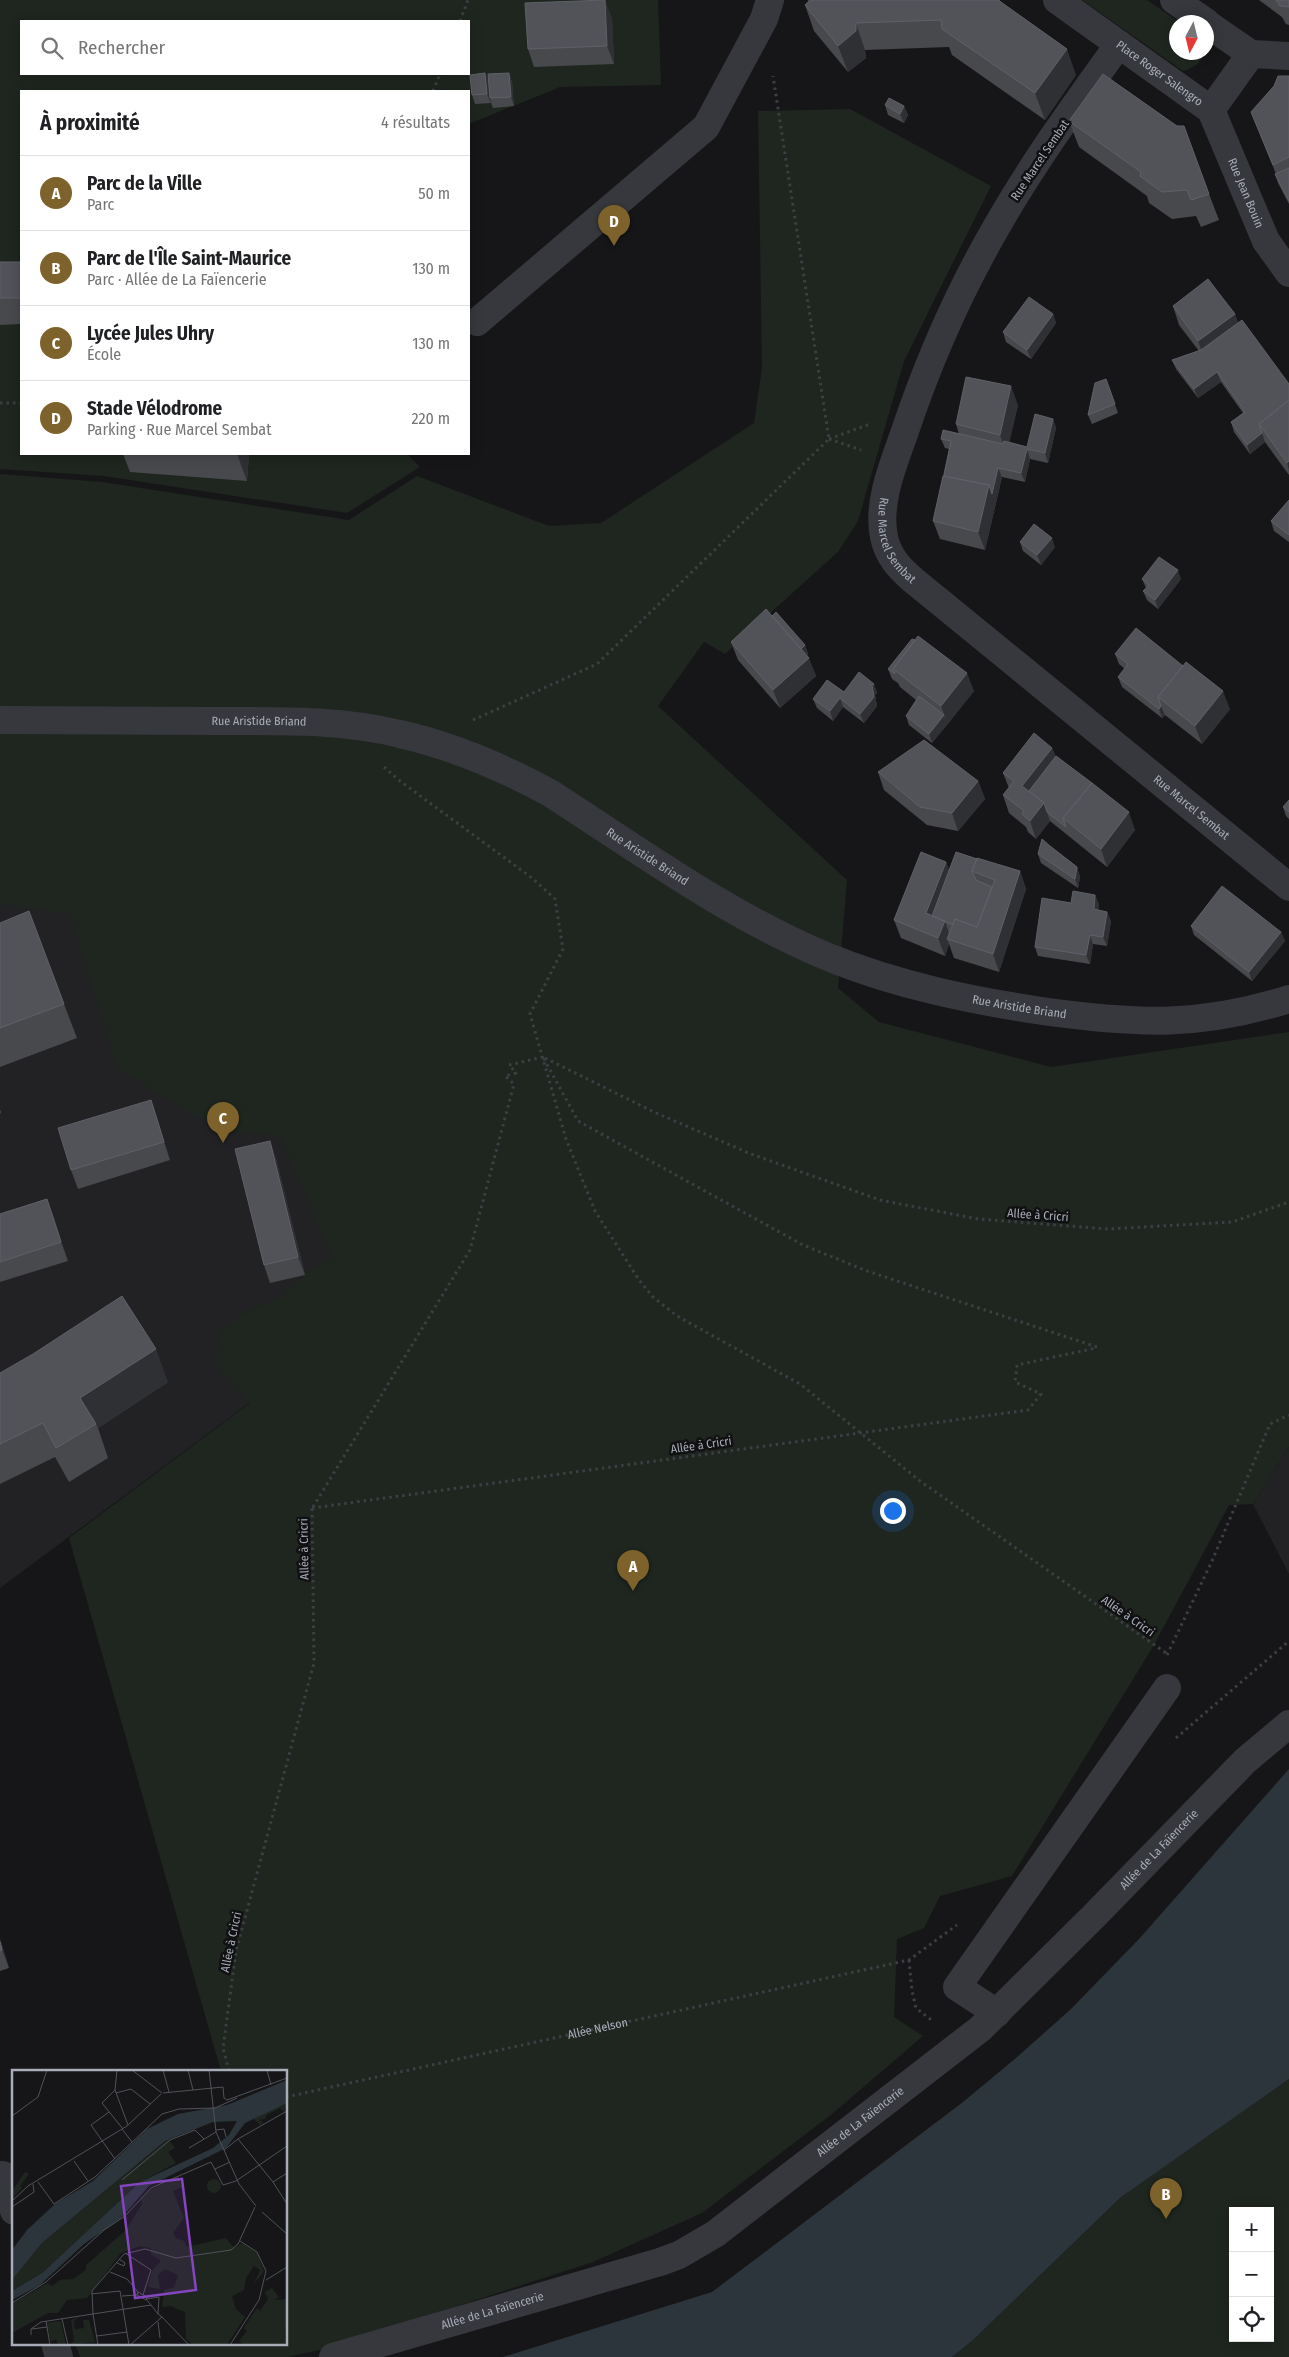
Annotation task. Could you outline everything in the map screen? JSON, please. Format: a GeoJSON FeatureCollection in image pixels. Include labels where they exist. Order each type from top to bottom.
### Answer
{"type":"FeatureCollection","features":[{"type":"Feature","properties":{"kind":"street","name":"Place Roger Salengro"},"geometry":{"type":"LineString","coordinates":[[1057,0],[1211,110],[1251,54]]}},
{"type":"Feature","properties":{"kind":"street"},"geometry":{"type":"LineString","coordinates":[[1174,0],[1195,15]]}},
{"type":"Feature","properties":{"kind":"street"},"geometry":{"type":"LineString","coordinates":[[477,322],[706,127],[767,9]]}},
{"type":"Feature","properties":{"kind":"street"},"geometry":{"type":"LineString","coordinates":[[1214,29],[1251,54],[1289,56]]}},
{"type":"Feature","properties":{"kind":"street","name":"Rue Marcel Sembat"},"geometry":{"type":"LineString","coordinates":[[1119,44],[1021,187],[992,234],[956,307],[912,409],[894,462],[882,519],[884,537],[889,553],[898,567],[913,580],[1289,887]]}},
{"type":"Feature","properties":{"kind":"street","name":"Rue Jean Bouin"},"geometry":{"type":"LineString","coordinates":[[1211,110],[1266,242],[1289,273]]}},
{"type":"Feature","properties":{"kind":"street","name":"Rue Aristide Briand"},"geometry":{"type":"LineString","coordinates":[[0,720],[288,721],[369,728],[427,741],[464,752],[519,776],[550,793],[748,917],[828,956],[863,970],[906,983],[962,997],[1052,1012],[1129,1021],[1183,1021],[1212,1018],[1289,1000]]}},
{"type":"Feature","properties":{"kind":"street"},"geometry":{"type":"LineString","coordinates":[[997,2013],[957,1987],[1015,1901],[1166,1688]]}},
{"type":"Feature","properties":{"kind":"street","name":"Allée de La Faïencerie"},"geometry":{"type":"LineString","coordinates":[[333,2357],[660,2262],[695,2247],[716,2234],[962,2044],[997,2013],[1245,1761],[1289,1724]]}},
{"type":"Feature","properties":{"kind":"street"},"geometry":{"type":"LineString","coordinates":[[5,2175],[12,2203]]}},
{"type":"Feature","properties":{"kind":"street"},"geometry":{"type":"LineString","coordinates":[[55,2344],[60,2357]]}},
{"type":"Feature","properties":{"kind":"path"},"geometry":{"type":"LineString","coordinates":[[460,20],[468,0]]}},
{"type":"Feature","properties":{"kind":"path"},"geometry":{"type":"LineString","coordinates":[[427,741],[597,664],[829,439],[767,9]]}},
{"type":"Feature","properties":{"kind":"path"},"geometry":{"type":"LineString","coordinates":[[433,90],[440,75]]}},
{"type":"Feature","properties":{"kind":"path"},"geometry":{"type":"LineString","coordinates":[[0,403],[20,403]]}},
{"type":"Feature","properties":{"kind":"path"},"geometry":{"type":"LineString","coordinates":[[312,1508],[470,1250],[514,1084],[506,1076],[516,1073],[509,1065],[544,1057],[530,1014],[564,949],[555,900],[532,878],[400,781],[378,760]]}},
{"type":"Feature","properties":{"kind":"path","name":"Allée à Cricri"},"geometry":{"type":"LineString","coordinates":[[544,1057],[654,1112],[751,1154],[880,1200],[978,1219],[1118,1228],[1232,1222],[1289,1202]]}},
{"type":"Feature","properties":{"kind":"path","name":"Allée à Cricri"},"geometry":{"type":"LineString","coordinates":[[228,2070],[223,2048],[236,1951],[314,1662],[312,1508],[1028,1410],[1041,1394],[1015,1382],[1017,1366],[1097,1347],[867,1271],[803,1245],[578,1121],[544,1057]]}},
{"type":"Feature","properties":{"kind":"path","name":"Allée à Cricri"},"geometry":{"type":"LineString","coordinates":[[544,1057],[566,1138],[594,1211],[638,1280],[653,1297],[676,1316],[800,1384],[920,1481],[1167,1654]]}},
{"type":"Feature","properties":{"kind":"path"},"geometry":{"type":"LineString","coordinates":[[1166,1688],[1167,1654],[1212,1561],[1270,1424],[1289,1415]]}},
{"type":"Feature","properties":{"kind":"path"},"geometry":{"type":"LineString","coordinates":[[1173,1740],[1289,1641]]}},
{"type":"Feature","properties":{"kind":"path","name":"Allée Nelson"},"geometry":{"type":"LineString","coordinates":[[288,2097],[909,1960]]}},
{"type":"Feature","properties":{"kind":"shaded area"},"geometry":{"type":"Polygon","coordinates":[[[0,0],[658,0],[661,85],[560,87],[470,124],[470,90],[20,90],[20,455],[408,455],[420,467],[347,513],[104,476],[0,469],[0,0]]]}},
{"type":"Feature","properties":{"kind":"shaded area"},"geometry":{"type":"Polygon","coordinates":[[[1082,0],[1147,0],[1169,15],[1169,60],[1201,60],[1196,65],[1183,71],[1082,0]]]}},
{"type":"Feature","properties":{"kind":"shaded area"},"geometry":{"type":"Polygon","coordinates":[[[850,109],[991,186],[904,361],[858,521],[838,552],[725,654],[704,642],[658,706],[847,880],[838,988],[879,1022],[1051,1067],[1289,1032],[1289,1447],[1253,1504],[1229,1505],[1154,1645],[1012,1876],[940,1896],[924,1928],[897,1939],[894,2017],[923,2036],[832,2114],[702,2213],[593,2262],[328,2348],[288,2357],[80,2357],[75,2344],[288,2344],[288,2070],[221,2070],[69,1538],[250,1403],[216,1366],[218,1332],[246,1312],[281,1296],[305,1275],[332,1257],[280,1136],[219,1131],[117,1068],[70,914],[0,904],[0,474],[102,482],[349,520],[417,476],[549,526],[601,523],[754,423],[762,368],[758,111],[850,109]]]}},
{"type":"Feature","properties":{"kind":"shaded area"},"geometry":{"type":"Polygon","coordinates":[[[0,757],[430,1269],[0,1588],[0,757]]]}},
{"type":"Feature","properties":{"kind":"shaded area"},"geometry":{"type":"Polygon","coordinates":[[[1289,1447],[1289,1574],[1253,1504],[1289,1447]]]}},
{"type":"Feature","properties":{"kind":"shaded area"},"geometry":{"type":"Polygon","coordinates":[[[1289,1769],[1289,2079],[1120,2198],[972,2341],[952,2357],[503,2357],[712,2292],[963,2102],[1071,2009],[1139,1939],[1289,1769]]]}},
{"type":"Feature","properties":{"kind":"shaded area"},"geometry":{"type":"Polygon","coordinates":[[[1289,2079],[1289,2357],[952,2357],[972,2341],[1120,2198],[1289,2079]]]}},
{"type":"Feature","properties":{"kind":"building"},"geometry":{"type":"Polygon","coordinates":[[[605,0],[607,46],[528,49],[525,3],[605,0]]]}},
{"type":"Feature","properties":{"kind":"building"},"geometry":{"type":"Polygon","coordinates":[[[809,0],[998,0],[1067,49],[1035,93],[942,29],[941,20],[856,23],[856,31],[838,46],[805,5],[809,0]]]}},
{"type":"Feature","properties":{"kind":"building"},"geometry":{"type":"Polygon","coordinates":[[[1276,0],[1289,0],[1289,7],[1280,6],[1276,0]]]}},
{"type":"Feature","properties":{"kind":"building"},"geometry":{"type":"Polygon","coordinates":[[[485,73],[487,94],[472,95],[470,75],[485,73]]]}},
{"type":"Feature","properties":{"kind":"building"},"geometry":{"type":"Polygon","coordinates":[[[509,73],[511,97],[490,98],[488,74],[509,73]]]}},
{"type":"Feature","properties":{"kind":"building"},"geometry":{"type":"Polygon","coordinates":[[[1103,74],[1177,126],[1184,126],[1209,194],[1191,200],[1187,190],[1162,192],[1140,176],[1141,172],[1069,121],[1103,74]]]}},
{"type":"Feature","properties":{"kind":"building"},"geometry":{"type":"Polygon","coordinates":[[[1278,76],[1289,76],[1289,157],[1273,165],[1251,112],[1274,86],[1278,76]]]}},
{"type":"Feature","properties":{"kind":"building"},"geometry":{"type":"Polygon","coordinates":[[[889,98],[904,106],[900,114],[885,105],[889,98]]]}},
{"type":"Feature","properties":{"kind":"building"},"geometry":{"type":"Polygon","coordinates":[[[1289,168],[1289,201],[1275,174],[1289,168]]]}},
{"type":"Feature","properties":{"kind":"building"},"geometry":{"type":"Polygon","coordinates":[[[0,262],[20,262],[20,298],[0,298],[0,262]]]}},
{"type":"Feature","properties":{"kind":"building"},"geometry":{"type":"Polygon","coordinates":[[[1208,279],[1235,314],[1198,341],[1173,306],[1208,279]]]}},
{"type":"Feature","properties":{"kind":"building"},"geometry":{"type":"Polygon","coordinates":[[[1029,297],[1053,314],[1027,350],[1003,332],[1029,297]]]}},
{"type":"Feature","properties":{"kind":"building"},"geometry":{"type":"Polygon","coordinates":[[[1242,320],[1289,384],[1289,400],[1259,424],[1262,433],[1247,445],[1231,422],[1245,412],[1217,372],[1194,389],[1172,360],[1201,350],[1242,320]]]}},
{"type":"Feature","properties":{"kind":"building"},"geometry":{"type":"Polygon","coordinates":[[[966,377],[1011,386],[1000,435],[956,424],[966,377]]]}},
{"type":"Feature","properties":{"kind":"building"},"geometry":{"type":"Polygon","coordinates":[[[1106,379],[1115,404],[1088,415],[1095,383],[1106,379]]]}},
{"type":"Feature","properties":{"kind":"building"},"geometry":{"type":"Polygon","coordinates":[[[1289,400],[1289,461],[1287,463],[1259,424],[1289,400]]]}},
{"type":"Feature","properties":{"kind":"building"},"geometry":{"type":"Polygon","coordinates":[[[1035,414],[1053,419],[1045,453],[1027,449],[1021,473],[998,468],[992,494],[989,485],[944,476],[951,441],[941,439],[943,430],[1003,444],[1004,441],[1027,447],[1035,414]]]}},
{"type":"Feature","properties":{"kind":"building"},"geometry":{"type":"Polygon","coordinates":[[[943,476],[989,485],[978,532],[933,521],[943,476]]]}},
{"type":"Feature","properties":{"kind":"building"},"geometry":{"type":"Polygon","coordinates":[[[1289,500],[1289,535],[1271,521],[1289,500]]]}},
{"type":"Feature","properties":{"kind":"building"},"geometry":{"type":"Polygon","coordinates":[[[1034,524],[1052,538],[1037,555],[1020,542],[1034,524]]]}},
{"type":"Feature","properties":{"kind":"building"},"geometry":{"type":"Polygon","coordinates":[[[1159,557],[1178,570],[1155,600],[1143,591],[1149,585],[1142,579],[1159,557]]]}},
{"type":"Feature","properties":{"kind":"building"},"geometry":{"type":"Polygon","coordinates":[[[766,609],[809,658],[773,690],[731,642],[766,609]]]}},
{"type":"Feature","properties":{"kind":"building"},"geometry":{"type":"Polygon","coordinates":[[[776,612],[805,645],[801,649],[772,616],[776,612]]]}},
{"type":"Feature","properties":{"kind":"building"},"geometry":{"type":"Polygon","coordinates":[[[1136,628],[1183,666],[1158,697],[1161,706],[1159,709],[1118,677],[1128,664],[1115,654],[1136,628]]]}},
{"type":"Feature","properties":{"kind":"building"},"geometry":{"type":"Polygon","coordinates":[[[918,636],[967,673],[941,706],[893,669],[918,636]]]}},
{"type":"Feature","properties":{"kind":"building"},"geometry":{"type":"Polygon","coordinates":[[[912,639],[915,640],[893,669],[895,674],[888,669],[912,639]]]}},
{"type":"Feature","properties":{"kind":"building"},"geometry":{"type":"Polygon","coordinates":[[[1186,662],[1223,691],[1195,726],[1158,697],[1186,662]]]}},
{"type":"Feature","properties":{"kind":"building"},"geometry":{"type":"Polygon","coordinates":[[[859,672],[874,684],[872,685],[874,697],[860,714],[840,698],[830,711],[813,699],[827,680],[844,692],[859,672]]]}},
{"type":"Feature","properties":{"kind":"building"},"geometry":{"type":"Polygon","coordinates":[[[919,696],[944,715],[929,734],[906,716],[919,696]]]}},
{"type":"Feature","properties":{"kind":"building"},"geometry":{"type":"Polygon","coordinates":[[[1034,733],[1052,748],[1022,786],[1044,803],[1030,821],[1022,814],[1024,811],[1003,795],[1014,781],[1003,773],[1034,733]]]}},
{"type":"Feature","properties":{"kind":"building"},"geometry":{"type":"Polygon","coordinates":[[[924,740],[978,781],[952,813],[920,807],[878,772],[924,740]]]}},
{"type":"Feature","properties":{"kind":"building"},"geometry":{"type":"Polygon","coordinates":[[[1056,756],[1092,783],[1063,818],[1066,827],[1047,812],[1044,803],[1029,791],[1056,756]]]}},
{"type":"Feature","properties":{"kind":"building"},"geometry":{"type":"Polygon","coordinates":[[[1092,783],[1129,812],[1101,849],[1063,818],[1092,783]]]}},
{"type":"Feature","properties":{"kind":"building"},"geometry":{"type":"Polygon","coordinates":[[[1289,800],[1289,812],[1283,807],[1289,800]]]}},
{"type":"Feature","properties":{"kind":"building"},"geometry":{"type":"Polygon","coordinates":[[[1042,839],[1077,867],[1075,879],[1038,854],[1042,839]]]}},
{"type":"Feature","properties":{"kind":"building"},"geometry":{"type":"Polygon","coordinates":[[[921,852],[946,862],[926,913],[945,921],[938,938],[894,920],[921,852]]]}},
{"type":"Feature","properties":{"kind":"building"},"geometry":{"type":"Polygon","coordinates":[[[956,852],[977,859],[972,871],[976,880],[992,887],[977,927],[955,919],[953,925],[932,916],[956,852]]]}},
{"type":"Feature","properties":{"kind":"building"},"geometry":{"type":"Polygon","coordinates":[[[977,858],[1020,871],[993,954],[947,939],[955,919],[977,927],[995,880],[972,871],[977,858]]]}},
{"type":"Feature","properties":{"kind":"building"},"geometry":{"type":"Polygon","coordinates":[[[1222,886],[1281,932],[1249,972],[1191,926],[1222,886]]]}},
{"type":"Feature","properties":{"kind":"building"},"geometry":{"type":"Polygon","coordinates":[[[1073,891],[1095,895],[1094,909],[1107,912],[1103,937],[1090,935],[1086,955],[1035,947],[1042,898],[1071,903],[1073,891]]]}},
{"type":"Feature","properties":{"kind":"building"},"geometry":{"type":"Polygon","coordinates":[[[29,911],[64,1004],[0,1028],[0,923],[29,911]]]}},
{"type":"Feature","properties":{"kind":"building"},"geometry":{"type":"Polygon","coordinates":[[[151,1100],[164,1142],[71,1170],[58,1128],[151,1100]]]}},
{"type":"Feature","properties":{"kind":"building"},"geometry":{"type":"Polygon","coordinates":[[[270,1141],[298,1257],[264,1265],[235,1149],[270,1141]]]}},
{"type":"Feature","properties":{"kind":"building"},"geometry":{"type":"Polygon","coordinates":[[[47,1199],[61,1242],[0,1262],[0,1214],[47,1199]]]}},
{"type":"Feature","properties":{"kind":"building"},"geometry":{"type":"Polygon","coordinates":[[[122,1296],[156,1349],[80,1398],[96,1424],[56,1448],[43,1423],[0,1444],[0,1373],[33,1354],[122,1296]]]}},
{"type":"Feature","properties":{"kind":"place","name":"Stade Vélodrome"},"geometry":{"type":"Point","coordinates":[614,246]}},
{"type":"Feature","properties":{"kind":"place","name":"Lycée Jules Uhry"},"geometry":{"type":"Point","coordinates":[223,1143]}},
{"type":"Feature","properties":{"kind":"place","name":"Parc de la Ville"},"geometry":{"type":"Point","coordinates":[633,1591]}},
{"type":"Feature","properties":{"kind":"place","name":"Parc de l'Île Saint-Maurice"},"geometry":{"type":"Point","coordinates":[1166,2219]}}]}
